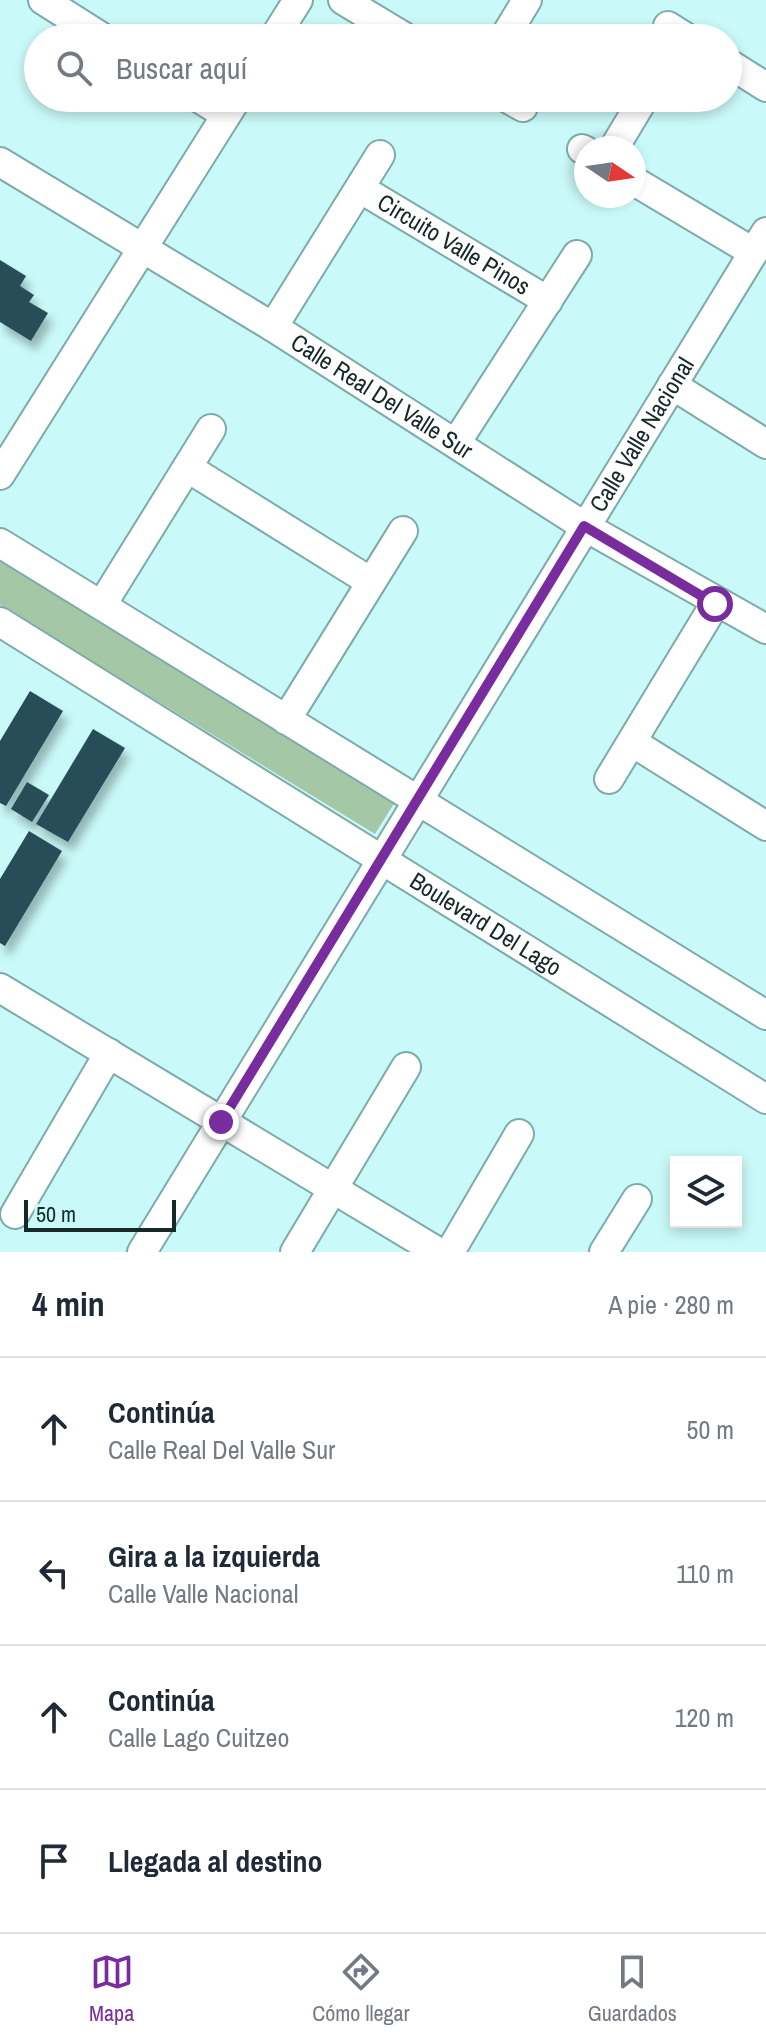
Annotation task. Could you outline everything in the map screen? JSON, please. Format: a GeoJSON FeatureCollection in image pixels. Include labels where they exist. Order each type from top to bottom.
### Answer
{"type":"FeatureCollection","features":[{"type":"Feature","properties":{"kind":"street"},"geometry":{"type":"LineString","coordinates":[[43,0],[81,24]]}},
{"type":"Feature","properties":{"kind":"street"},"geometry":{"type":"LineString","coordinates":[[283,24],[298,0]]}},
{"type":"Feature","properties":{"kind":"street"},"geometry":{"type":"LineString","coordinates":[[343,0],[383,24]]}},
{"type":"Feature","properties":{"kind":"street"},"geometry":{"type":"LineString","coordinates":[[512,24],[527,0]]}},
{"type":"Feature","properties":{"kind":"street"},"geometry":{"type":"LineString","coordinates":[[742,72],[766,87]]}},
{"type":"Feature","properties":{"kind":"street"},"geometry":{"type":"LineString","coordinates":[[0,475],[229,112]]}},
{"type":"Feature","properties":{"kind":"street"},"geometry":{"type":"LineString","coordinates":[[621,136],[636,112]]}},
{"type":"Feature","properties":{"kind":"street","name":"Circuito Valle Pinos"},"geometry":{"type":"LineString","coordinates":[[273,327],[380,155]]}},
{"type":"Feature","properties":{"kind":"street","name":"Calle Real Del Valle Sur"},"geometry":{"type":"LineString","coordinates":[[0,162],[273,327],[584,526],[715,604],[766,629]]}},
{"type":"Feature","properties":{"kind":"street"},"geometry":{"type":"LineString","coordinates":[[646,187],[760,242]]}},
{"type":"Feature","properties":{"kind":"street","name":"Circuito Valle Pinos"},"geometry":{"type":"LineString","coordinates":[[361,189],[548,301]]}},
{"type":"Feature","properties":{"kind":"street","name":"Calle Valle Nacional"},"geometry":{"type":"LineString","coordinates":[[142,1252],[381,861],[415,800],[760,242]]}},
{"type":"Feature","properties":{"kind":"street","name":"Circuito Valle Pinos"},"geometry":{"type":"LineString","coordinates":[[456,443],[577,255]]}},
{"type":"Feature","properties":{"kind":"street"},"geometry":{"type":"LineString","coordinates":[[672,385],[766,444]]}},
{"type":"Feature","properties":{"kind":"street"},"geometry":{"type":"LineString","coordinates":[[103,603],[211,429]]}},
{"type":"Feature","properties":{"kind":"street"},"geometry":{"type":"LineString","coordinates":[[188,468],[371,582]]}},
{"type":"Feature","properties":{"kind":"street"},"geometry":{"type":"LineString","coordinates":[[286,720],[403,531]]}},
{"type":"Feature","properties":{"kind":"street"},"geometry":{"type":"LineString","coordinates":[[0,543],[103,603],[286,720],[766,1015]]}},
{"type":"Feature","properties":{"kind":"street"},"geometry":{"type":"LineString","coordinates":[[609,779],[715,604]]}},
{"type":"Feature","properties":{"kind":"street","name":"Boulevard Del Lago"},"geometry":{"type":"LineString","coordinates":[[0,622],[766,1099]]}},
{"type":"Feature","properties":{"kind":"street"},"geometry":{"type":"LineString","coordinates":[[632,742],[766,826]]}},
{"type":"Feature","properties":{"kind":"street"},"geometry":{"type":"LineString","coordinates":[[0,988],[438,1252]]}},
{"type":"Feature","properties":{"kind":"street"},"geometry":{"type":"LineString","coordinates":[[15,1214],[109,1053]]}},
{"type":"Feature","properties":{"kind":"street"},"geometry":{"type":"LineString","coordinates":[[295,1252],[406,1067]]}},
{"type":"Feature","properties":{"kind":"street"},"geometry":{"type":"LineString","coordinates":[[450,1252],[519,1134]]}},
{"type":"Feature","properties":{"kind":"street"},"geometry":{"type":"LineString","coordinates":[[604,1252],[637,1199]]}},
{"type":"Feature","properties":{"kind":"green space"},"geometry":{"type":"Polygon","coordinates":[[[0,559],[398,797],[375,834],[0,605],[0,559]]]}},
{"type":"Feature","properties":{"kind":"building"},"geometry":{"type":"Polygon","coordinates":[[[0,260],[26,276],[20,286],[34,295],[29,302],[48,313],[31,341],[0,322],[0,260]]]}},
{"type":"Feature","properties":{"kind":"building"},"geometry":{"type":"Polygon","coordinates":[[[30,691],[63,711],[6,806],[0,803],[0,741],[30,691]]]}},
{"type":"Feature","properties":{"kind":"building"},"geometry":{"type":"Polygon","coordinates":[[[93,729],[125,748],[68,842],[36,824],[93,729]]]}},
{"type":"Feature","properties":{"kind":"building"},"geometry":{"type":"Polygon","coordinates":[[[27,782],[49,795],[32,822],[11,809],[27,782]]]}},
{"type":"Feature","properties":{"kind":"building"},"geometry":{"type":"Polygon","coordinates":[[[29,831],[62,851],[5,946],[0,943],[0,879],[29,831]]]}},
{"type":"Feature","properties":{"kind":"route"},"geometry":{"type":"LineString","coordinates":[[221,1122],[584,526],[715,604]]}}]}
